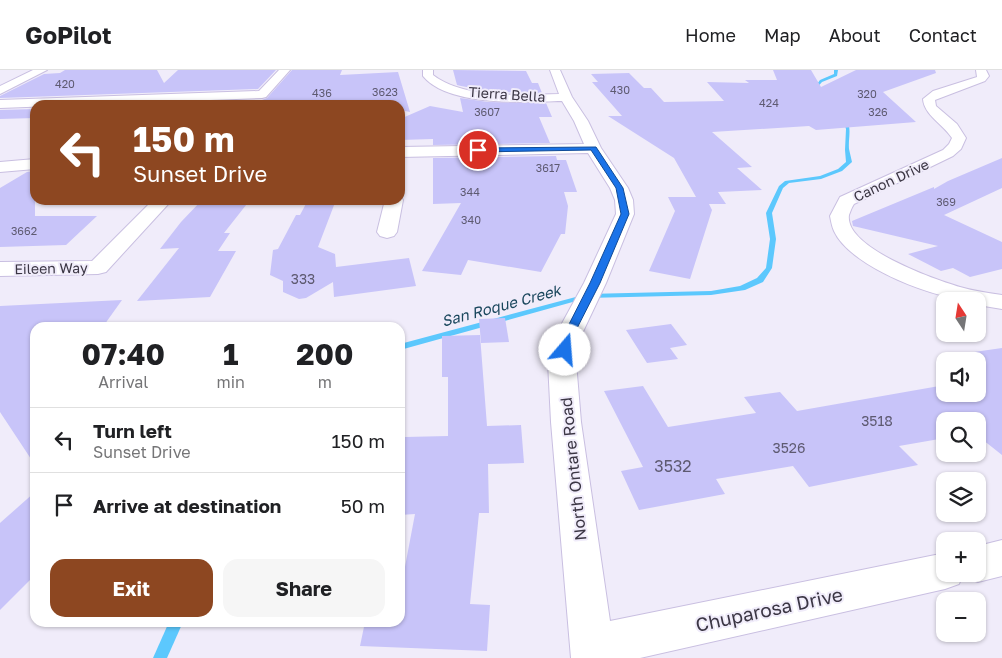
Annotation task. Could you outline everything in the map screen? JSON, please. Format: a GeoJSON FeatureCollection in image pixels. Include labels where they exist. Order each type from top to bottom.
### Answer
{"type":"FeatureCollection","features":[{"type":"Feature","properties":{"kind":"street"},"geometry":{"type":"LineString","coordinates":[[1,89],[42,70]]}},
{"type":"Feature","properties":{"kind":"street"},"geometry":{"type":"LineString","coordinates":[[120,100],[262,94],[285,70]]}},
{"type":"Feature","properties":{"kind":"street","name":"Tierra Bella"},"geometry":{"type":"LineString","coordinates":[[428,70],[428,76],[435,82],[465,92],[511,97],[566,97]]}},
{"type":"Feature","properties":{"kind":"street","name":"North Ontare Road"},"geometry":{"type":"LineString","coordinates":[[555,70],[566,97],[581,121],[593,148],[619,188],[625,214],[595,283],[567,338],[562,362],[566,422],[593,652]]}},
{"type":"Feature","properties":{"kind":"street","name":"Canon Drive"},"geometry":{"type":"LineString","coordinates":[[982,70],[984,76],[981,79],[937,94],[929,100],[930,107],[952,127],[959,138],[956,146],[948,153],[846,201],[840,208],[838,216],[842,228],[850,239],[863,250],[897,271],[948,291],[1002,302]]}},
{"type":"Feature","properties":{"kind":"street"},"geometry":{"type":"LineString","coordinates":[[0,104],[30,103]]}},
{"type":"Feature","properties":{"kind":"street"},"geometry":{"type":"LineString","coordinates":[[405,157],[593,148]]}},
{"type":"Feature","properties":{"kind":"street"},"geometry":{"type":"LineString","coordinates":[[0,167],[30,164]]}},
{"type":"Feature","properties":{"kind":"street","name":"Eileen Way"},"geometry":{"type":"LineString","coordinates":[[0,269],[98,267],[158,205]]}},
{"type":"Feature","properties":{"kind":"street"},"geometry":{"type":"LineString","coordinates":[[387,232],[393,205]]}},
{"type":"Feature","properties":{"kind":"street"},"geometry":{"type":"LineString","coordinates":[[986,562],[1002,558]]}},
{"type":"Feature","properties":{"kind":"street","name":"Chuparosa Drive"},"geometry":{"type":"LineString","coordinates":[[593,652],[936,573]]}},
{"type":"Feature","properties":{"kind":"building"},"geometry":{"type":"Polygon","coordinates":[[[65,70],[157,70],[164,83],[178,70],[276,70],[258,89],[0,98],[0,96],[44,74],[60,73],[65,70]]]}},
{"type":"Feature","properties":{"kind":"building"},"geometry":{"type":"Polygon","coordinates":[[[292,70],[342,70],[340,75],[398,72],[410,112],[405,111],[405,100],[262,100],[267,98],[292,70]]]}},
{"type":"Feature","properties":{"kind":"building"},"geometry":{"type":"Polygon","coordinates":[[[453,70],[526,71],[532,83],[538,83],[542,93],[494,92],[457,85],[453,70]]]}},
{"type":"Feature","properties":{"kind":"building"},"geometry":{"type":"Polygon","coordinates":[[[773,70],[811,70],[821,87],[856,70],[935,70],[936,73],[883,92],[916,122],[816,130],[809,126],[712,132],[752,167],[737,168],[762,190],[718,192],[726,204],[709,204],[712,210],[690,279],[649,271],[675,211],[668,197],[696,197],[674,158],[608,116],[622,116],[592,82],[598,82],[591,74],[629,73],[644,88],[651,88],[664,102],[724,101],[707,82],[749,83],[745,80],[777,80],[773,70]]]}},
{"type":"Feature","properties":{"kind":"building"},"geometry":{"type":"Polygon","coordinates":[[[460,98],[488,102],[546,103],[552,117],[539,117],[550,143],[433,145],[433,139],[405,140],[405,117],[430,106],[463,112],[460,98]]]}},
{"type":"Feature","properties":{"kind":"building"},"geometry":{"type":"Polygon","coordinates":[[[30,109],[30,118],[0,119],[0,110],[30,109]]]}},
{"type":"Feature","properties":{"kind":"building"},"geometry":{"type":"Polygon","coordinates":[[[556,156],[557,160],[566,160],[577,192],[564,192],[568,206],[565,234],[561,234],[541,272],[468,260],[461,275],[422,271],[461,203],[433,204],[433,158],[556,156]]]}},
{"type":"Feature","properties":{"kind":"building"},"geometry":{"type":"Polygon","coordinates":[[[1002,158],[1002,188],[944,215],[1002,242],[1002,269],[970,277],[953,268],[941,271],[908,254],[938,246],[853,226],[852,221],[934,187],[934,189],[1002,158]]]}},
{"type":"Feature","properties":{"kind":"building"},"geometry":{"type":"Polygon","coordinates":[[[30,172],[30,205],[35,205],[35,216],[97,216],[66,245],[0,247],[0,188],[30,172]]]}},
{"type":"Feature","properties":{"kind":"building"},"geometry":{"type":"Polygon","coordinates":[[[197,205],[246,205],[224,233],[230,233],[218,251],[236,251],[210,297],[137,301],[179,248],[160,249],[197,205]]]}},
{"type":"Feature","properties":{"kind":"building"},"geometry":{"type":"Polygon","coordinates":[[[305,205],[334,205],[318,247],[335,254],[336,267],[409,258],[416,286],[334,297],[333,282],[306,298],[299,299],[283,292],[283,281],[270,275],[273,250],[278,249],[296,215],[300,215],[305,205]]]}},
{"type":"Feature","properties":{"kind":"building"},"geometry":{"type":"Polygon","coordinates":[[[122,300],[106,322],[30,322],[30,457],[0,412],[0,306],[122,300]]]}},
{"type":"Feature","properties":{"kind":"building"},"geometry":{"type":"Polygon","coordinates":[[[505,318],[509,342],[481,343],[479,319],[505,318]]]}},
{"type":"Feature","properties":{"kind":"building"},"geometry":{"type":"Polygon","coordinates":[[[671,324],[687,345],[670,348],[678,359],[647,363],[626,330],[671,324]]]}},
{"type":"Feature","properties":{"kind":"building"},"geometry":{"type":"Polygon","coordinates":[[[480,335],[487,426],[521,425],[524,463],[488,464],[489,513],[479,513],[470,604],[490,605],[487,651],[360,646],[364,627],[405,627],[405,567],[415,514],[405,515],[405,437],[448,436],[448,377],[442,377],[442,336],[480,335]]]}},
{"type":"Feature","properties":{"kind":"building"},"geometry":{"type":"Polygon","coordinates":[[[1002,348],[1002,455],[986,442],[986,412],[936,412],[936,440],[899,446],[918,465],[809,487],[793,466],[716,479],[725,494],[639,510],[621,471],[643,467],[604,391],[643,386],[668,427],[756,413],[744,397],[780,392],[797,411],[936,387],[936,402],[986,402],[986,352],[974,352],[1002,348]]]}},
{"type":"Feature","properties":{"kind":"building"},"geometry":{"type":"Polygon","coordinates":[[[30,496],[30,580],[0,610],[0,523],[30,496]]]}},
{"type":"Feature","properties":{"kind":"waterway","name":"San Roque Creek"},"geometry":{"type":"LineString","coordinates":[[812,91],[821,81],[836,75],[836,70]]}},
{"type":"Feature","properties":{"kind":"waterway","name":"San Roque Creek"},"geometry":{"type":"LineString","coordinates":[[405,346],[587,296],[711,293],[742,288],[760,280],[769,268],[773,239],[769,213],[781,187],[787,182],[821,177],[840,170],[849,162],[847,150],[848,129],[844,117]]}},
{"type":"Feature","properties":{"kind":"waterway","name":"San Roque Creek"},"geometry":{"type":"LineString","coordinates":[[160,658],[174,627]]}},
{"type":"Feature","properties":{"kind":"route"},"geometry":{"type":"LineString","coordinates":[[478,150],[593,148],[619,188],[624,200],[625,214],[595,283],[567,338],[565,350]]}}]}
